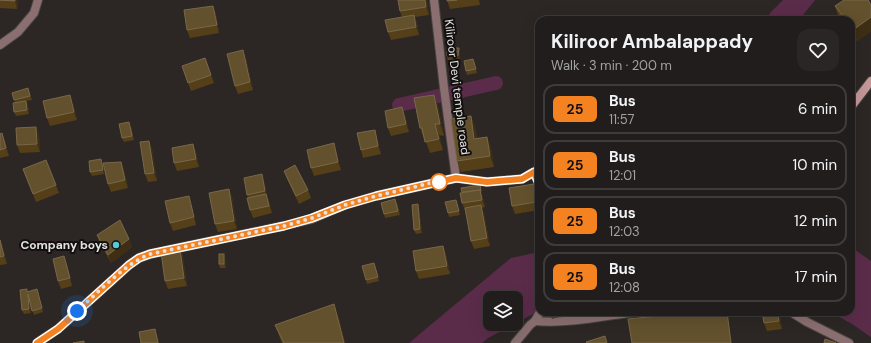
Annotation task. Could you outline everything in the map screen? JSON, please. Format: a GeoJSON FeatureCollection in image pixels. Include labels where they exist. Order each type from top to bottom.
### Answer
{"type":"FeatureCollection","features":[{"type":"Feature","properties":{"kind":"main road"},"geometry":{"type":"LineString","coordinates":[[855,102],[871,80]]}},
{"type":"Feature","properties":{"kind":"main road"},"geometry":{"type":"LineString","coordinates":[[37,343],[58,329],[129,265],[139,258],[150,254],[284,226],[376,196],[456,178],[487,182],[522,179],[535,172]]}},
{"type":"Feature","properties":{"kind":"street"},"geometry":{"type":"LineString","coordinates":[[0,45],[18,32],[34,13],[38,0]]}},
{"type":"Feature","properties":{"kind":"street","name":"Kiliroor Devi temple road"},"geometry":{"type":"LineString","coordinates":[[434,0],[456,178]]}},
{"type":"Feature","properties":{"kind":"street"},"geometry":{"type":"LineString","coordinates":[[515,343],[538,316],[546,322],[606,316]]}},
{"type":"Feature","properties":{"kind":"street"},"geometry":{"type":"LineString","coordinates":[[797,316],[849,343]]}},
{"type":"Feature","properties":{"kind":"shaded area"},"geometry":{"type":"Polygon","coordinates":[[[783,0],[815,0],[802,16],[769,16],[770,13],[783,0]]]}},
{"type":"Feature","properties":{"kind":"shaded area"},"geometry":{"type":"Polygon","coordinates":[[[855,250],[871,261],[871,337],[837,316],[855,316],[855,250]]]}},
{"type":"Feature","properties":{"kind":"shaded area"},"geometry":{"type":"Polygon","coordinates":[[[535,253],[535,313],[523,319],[523,291],[483,291],[483,331],[502,331],[482,343],[409,343],[511,258],[535,253]]]}},
{"type":"Feature","properties":{"kind":"building"},"geometry":{"type":"Polygon","coordinates":[[[398,0],[425,0],[426,7],[400,11],[398,0]]]}},
{"type":"Feature","properties":{"kind":"building"},"geometry":{"type":"Polygon","coordinates":[[[844,0],[868,0],[871,5],[871,17],[855,29],[855,16],[843,16],[835,6],[844,0]]]}},
{"type":"Feature","properties":{"kind":"building"},"geometry":{"type":"Polygon","coordinates":[[[213,6],[217,25],[187,30],[184,10],[213,6]]]}},
{"type":"Feature","properties":{"kind":"building"},"geometry":{"type":"Polygon","coordinates":[[[414,15],[416,27],[388,32],[385,20],[414,15]]]}},
{"type":"Feature","properties":{"kind":"building"},"geometry":{"type":"Polygon","coordinates":[[[447,48],[459,48],[458,56],[447,56],[447,48]]]}},
{"type":"Feature","properties":{"kind":"building"},"geometry":{"type":"Polygon","coordinates":[[[243,50],[250,82],[235,86],[227,54],[243,50]]]}},
{"type":"Feature","properties":{"kind":"building"},"geometry":{"type":"Polygon","coordinates":[[[205,58],[211,75],[188,83],[182,66],[205,58]]]}},
{"type":"Feature","properties":{"kind":"building"},"geometry":{"type":"Polygon","coordinates":[[[473,59],[476,69],[466,71],[464,61],[473,59]]]}},
{"type":"Feature","properties":{"kind":"building"},"geometry":{"type":"Polygon","coordinates":[[[28,88],[30,96],[14,100],[12,93],[28,88]]]}},
{"type":"Feature","properties":{"kind":"building"},"geometry":{"type":"Polygon","coordinates":[[[70,95],[74,112],[47,118],[43,101],[70,95]]]}},
{"type":"Feature","properties":{"kind":"building"},"geometry":{"type":"Polygon","coordinates":[[[434,95],[440,124],[435,124],[439,139],[425,142],[422,128],[420,128],[414,98],[434,95]]]}},
{"type":"Feature","properties":{"kind":"building"},"geometry":{"type":"Polygon","coordinates":[[[26,101],[27,110],[14,112],[13,103],[26,101]]]}},
{"type":"Feature","properties":{"kind":"building"},"geometry":{"type":"Polygon","coordinates":[[[402,107],[406,124],[388,128],[385,111],[402,107]]]}},
{"type":"Feature","properties":{"kind":"building"},"geometry":{"type":"Polygon","coordinates":[[[471,116],[474,139],[487,137],[490,156],[457,161],[451,119],[471,116]]]}},
{"type":"Feature","properties":{"kind":"building"},"geometry":{"type":"Polygon","coordinates":[[[129,122],[132,136],[122,138],[119,124],[129,122]]]}},
{"type":"Feature","properties":{"kind":"building"},"geometry":{"type":"Polygon","coordinates":[[[36,127],[37,144],[17,145],[16,128],[36,127]]]}},
{"type":"Feature","properties":{"kind":"building"},"geometry":{"type":"Polygon","coordinates":[[[375,130],[378,146],[361,150],[357,133],[375,130]]]}},
{"type":"Feature","properties":{"kind":"building"},"geometry":{"type":"Polygon","coordinates":[[[2,133],[6,148],[0,150],[0,134],[2,133]]]}},
{"type":"Feature","properties":{"kind":"building"},"geometry":{"type":"Polygon","coordinates":[[[149,141],[154,173],[145,174],[140,142],[149,141]]]}},
{"type":"Feature","properties":{"kind":"building"},"geometry":{"type":"Polygon","coordinates":[[[334,143],[338,162],[311,168],[307,150],[334,143]]]}},
{"type":"Feature","properties":{"kind":"building"},"geometry":{"type":"Polygon","coordinates":[[[193,144],[196,159],[174,163],[172,148],[193,144]]]}},
{"type":"Feature","properties":{"kind":"building"},"geometry":{"type":"Polygon","coordinates":[[[101,159],[103,170],[90,172],[89,161],[101,159]]]}},
{"type":"Feature","properties":{"kind":"building"},"geometry":{"type":"Polygon","coordinates":[[[46,160],[56,185],[33,194],[23,169],[46,160]]]}},
{"type":"Feature","properties":{"kind":"building"},"geometry":{"type":"Polygon","coordinates":[[[121,162],[125,180],[108,184],[103,163],[121,162]]]}},
{"type":"Feature","properties":{"kind":"building"},"geometry":{"type":"Polygon","coordinates":[[[295,165],[308,190],[296,196],[284,171],[295,165]]]}},
{"type":"Feature","properties":{"kind":"building"},"geometry":{"type":"Polygon","coordinates":[[[262,174],[265,191],[247,195],[244,178],[262,174]]]}},
{"type":"Feature","properties":{"kind":"building"},"geometry":{"type":"Polygon","coordinates":[[[534,184],[535,202],[512,206],[509,188],[534,184]]]}},
{"type":"Feature","properties":{"kind":"building"},"geometry":{"type":"Polygon","coordinates":[[[480,185],[481,191],[462,192],[461,188],[480,185]]]}},
{"type":"Feature","properties":{"kind":"building"},"geometry":{"type":"Polygon","coordinates":[[[229,189],[234,221],[215,224],[209,193],[229,189]]]}},
{"type":"Feature","properties":{"kind":"building"},"geometry":{"type":"Polygon","coordinates":[[[480,190],[482,200],[462,203],[460,193],[480,190]]]}},
{"type":"Feature","properties":{"kind":"building"},"geometry":{"type":"Polygon","coordinates":[[[266,194],[269,206],[250,210],[247,198],[266,194]]]}},
{"type":"Feature","properties":{"kind":"building"},"geometry":{"type":"Polygon","coordinates":[[[189,196],[194,217],[170,223],[165,201],[189,196]]]}},
{"type":"Feature","properties":{"kind":"building"},"geometry":{"type":"Polygon","coordinates":[[[395,199],[398,211],[384,214],[381,203],[395,199]]]}},
{"type":"Feature","properties":{"kind":"building"},"geometry":{"type":"Polygon","coordinates":[[[456,200],[459,211],[448,213],[445,202],[456,200]]]}},
{"type":"Feature","properties":{"kind":"building"},"geometry":{"type":"Polygon","coordinates":[[[418,204],[420,229],[414,230],[412,205],[418,204]]]}},
{"type":"Feature","properties":{"kind":"building"},"geometry":{"type":"Polygon","coordinates":[[[481,205],[487,238],[471,241],[465,208],[481,205]]]}},
{"type":"Feature","properties":{"kind":"building"},"geometry":{"type":"Polygon","coordinates":[[[120,220],[129,239],[108,255],[97,235],[120,220]]]}},
{"type":"Feature","properties":{"kind":"building"},"geometry":{"type":"Polygon","coordinates":[[[0,240],[4,256],[0,257],[0,240]]]}},
{"type":"Feature","properties":{"kind":"building"},"geometry":{"type":"Polygon","coordinates":[[[443,246],[447,266],[416,271],[413,251],[443,246]]]}},
{"type":"Feature","properties":{"kind":"building"},"geometry":{"type":"Polygon","coordinates":[[[180,249],[184,278],[165,281],[161,252],[180,249]]]}},
{"type":"Feature","properties":{"kind":"building"},"geometry":{"type":"Polygon","coordinates":[[[219,254],[224,254],[224,264],[219,264],[219,254]]]}},
{"type":"Feature","properties":{"kind":"building"},"geometry":{"type":"Polygon","coordinates":[[[64,256],[70,278],[58,281],[53,259],[64,256]]]}},
{"type":"Feature","properties":{"kind":"building"},"geometry":{"type":"Polygon","coordinates":[[[374,263],[378,277],[366,280],[362,266],[374,263]]]}},
{"type":"Feature","properties":{"kind":"building"},"geometry":{"type":"Polygon","coordinates":[[[27,289],[27,292],[37,289],[42,308],[32,311],[28,294],[29,309],[22,310],[20,290],[27,289]]]}},
{"type":"Feature","properties":{"kind":"building"},"geometry":{"type":"Polygon","coordinates":[[[334,304],[344,343],[284,343],[275,325],[334,304]]]}},
{"type":"Feature","properties":{"kind":"building"},"geometry":{"type":"Polygon","coordinates":[[[658,316],[728,316],[731,343],[632,343],[628,319],[658,316]]]}},
{"type":"Feature","properties":{"kind":"building"},"geometry":{"type":"Polygon","coordinates":[[[763,316],[778,316],[779,321],[764,323],[763,316]]]}},
{"type":"Feature","properties":{"kind":"building"},"geometry":{"type":"Polygon","coordinates":[[[155,329],[158,343],[141,343],[139,332],[155,329]]]}},
{"type":"Feature","properties":{"kind":"building"},"geometry":{"type":"Polygon","coordinates":[[[605,336],[607,343],[586,342],[605,336]]]}},
{"type":"Feature","properties":{"kind":"building"},"geometry":{"type":"Polygon","coordinates":[[[825,339],[836,343],[824,343],[825,339]]]}},
{"type":"Feature","properties":{"kind":"building"},"geometry":{"type":"Polygon","coordinates":[[[84,341],[84,343],[73,343],[84,341]]]}},
{"type":"Feature","properties":{"kind":"waterway"},"geometry":{"type":"LineString","coordinates":[[399,105],[496,83]]}},
{"type":"Feature","properties":{"kind":"bus line","name":"25"},"geometry":{"type":"LineString","coordinates":[[37,343],[58,329],[129,265],[139,258],[150,254],[284,226],[376,196],[456,178],[487,182],[522,179],[534,172],[535,174]]}},
{"type":"Feature","properties":{"kind":"place","name":"Company boys"},"geometry":{"type":"Point","coordinates":[116,245]}},
{"type":"Feature","properties":{"kind":"route"},"geometry":{"type":"LineString","coordinates":[[77,311],[129,265],[139,258],[150,254],[284,226],[376,196],[439,182]]}}]}
